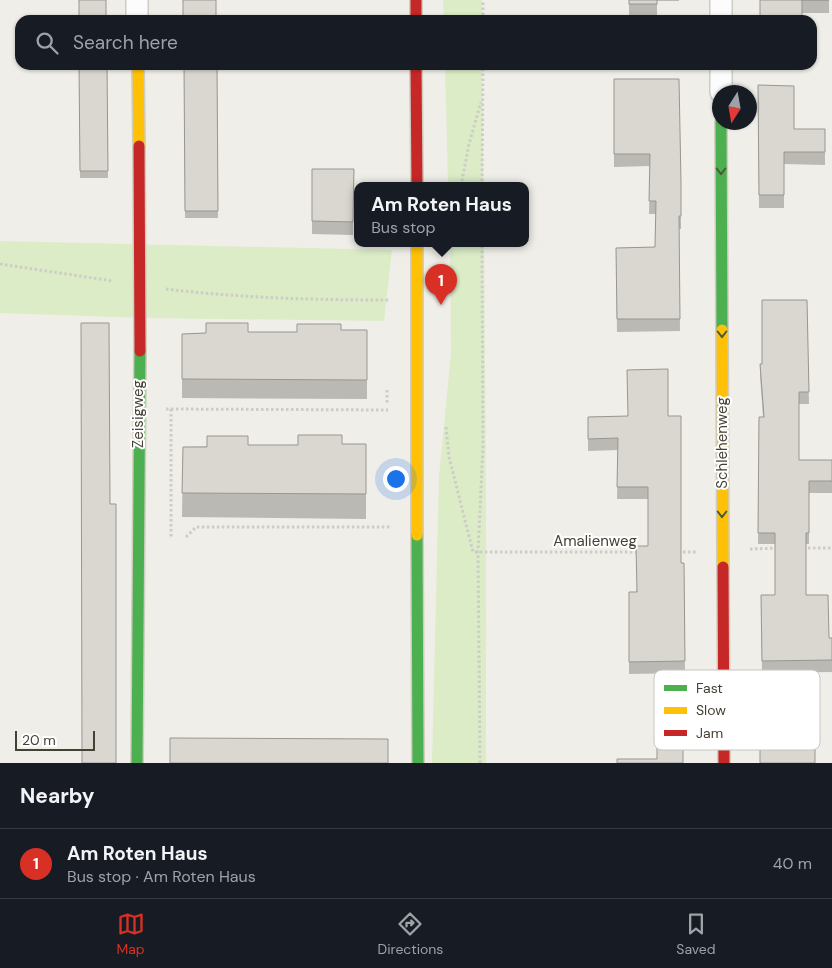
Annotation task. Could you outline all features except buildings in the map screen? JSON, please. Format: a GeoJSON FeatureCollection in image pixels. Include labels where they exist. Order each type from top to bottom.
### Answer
{"type":"FeatureCollection","features":[{"type":"Feature","properties":{"kind":"street"},"geometry":{"type":"LineString","coordinates":[[137,0],[137,15]]}},
{"type":"Feature","properties":{"kind":"street"},"geometry":{"type":"LineString","coordinates":[[416,0],[416,15]]}},
{"type":"Feature","properties":{"kind":"street"},"geometry":{"type":"LineString","coordinates":[[721,0],[721,15]]}},
{"type":"Feature","properties":{"kind":"street","name":"Zeisigweg"},"geometry":{"type":"LineString","coordinates":[[137,763],[140,285],[138,70]]}},
{"type":"Feature","properties":{"kind":"street"},"geometry":{"type":"LineString","coordinates":[[416,70],[417,182]]}},
{"type":"Feature","properties":{"kind":"street"},"geometry":{"type":"LineString","coordinates":[[721,70],[721,85]]}},
{"type":"Feature","properties":{"kind":"street","name":"Schlehenweg"},"geometry":{"type":"LineString","coordinates":[[721,130],[723,670]]}},
{"type":"Feature","properties":{"kind":"street"},"geometry":{"type":"LineString","coordinates":[[417,247],[418,763]]}},
{"type":"Feature","properties":{"kind":"street","name":"Schlehenweg"},"geometry":{"type":"LineString","coordinates":[[724,750],[724,763]]}},
{"type":"Feature","properties":{"kind":"path"},"geometry":{"type":"LineString","coordinates":[[483,0],[483,15]]}},
{"type":"Feature","properties":{"kind":"path"},"geometry":{"type":"LineString","coordinates":[[482,182],[483,70]]}},
{"type":"Feature","properties":{"kind":"path"},"geometry":{"type":"LineString","coordinates":[[462,182],[469,144],[482,99]]}},
{"type":"Feature","properties":{"kind":"path"},"geometry":{"type":"LineString","coordinates":[[480,763],[478,552],[483,447],[482,247]]}},
{"type":"Feature","properties":{"kind":"path"},"geometry":{"type":"LineString","coordinates":[[0,264],[203,294],[387,300]]}},
{"type":"Feature","properties":{"kind":"path"},"geometry":{"type":"LineString","coordinates":[[170,409],[171,537]]}},
{"type":"Feature","properties":{"kind":"path"},"geometry":{"type":"LineString","coordinates":[[138,410],[388,410]]}},
{"type":"Feature","properties":{"kind":"path"},"geometry":{"type":"LineString","coordinates":[[446,427],[449,457],[459,499],[473,552],[478,552]]}},
{"type":"Feature","properties":{"kind":"path"},"geometry":{"type":"LineString","coordinates":[[186,537],[196,528],[400,527]]}},
{"type":"Feature","properties":{"kind":"path"},"geometry":{"type":"LineString","coordinates":[[676,552],[786,548]]}},
{"type":"Feature","properties":{"kind":"path"},"geometry":{"type":"LineString","coordinates":[[795,548],[832,548]]}},
{"type":"Feature","properties":{"kind":"path","name":"Amalienweg"},"geometry":{"type":"LineString","coordinates":[[478,552],[647,552]]}},
{"type":"Feature","properties":{"kind":"green space"},"geometry":{"type":"Polygon","coordinates":[[[443,0],[482,0],[482,15],[444,15],[443,0]]]}},
{"type":"Feature","properties":{"kind":"green space"},"geometry":{"type":"Polygon","coordinates":[[[445,70],[482,70],[483,182],[448,182],[445,70]]]}},
{"type":"Feature","properties":{"kind":"green space"},"geometry":{"type":"Polygon","coordinates":[[[0,241],[392,250],[384,321],[147,318],[0,313],[0,241]]]}},
{"type":"Feature","properties":{"kind":"green space"},"geometry":{"type":"Polygon","coordinates":[[[450,247],[484,247],[486,763],[432,763],[439,477],[451,353],[450,247]]]}},
{"type":"Feature","properties":{"kind":"traffic: fast"},"geometry":{"type":"LineString","coordinates":[[721,130],[722,330]]}},
{"type":"Feature","properties":{"kind":"traffic: fast"},"geometry":{"type":"LineString","coordinates":[[137,763],[140,351]]}},
{"type":"Feature","properties":{"kind":"traffic: fast"},"geometry":{"type":"LineString","coordinates":[[417,535],[418,763]]}},
{"type":"Feature","properties":{"kind":"traffic: slow"},"geometry":{"type":"LineString","coordinates":[[138,70],[139,146]]}},
{"type":"Feature","properties":{"kind":"traffic: slow"},"geometry":{"type":"LineString","coordinates":[[417,247],[417,535]]}},
{"type":"Feature","properties":{"kind":"traffic: slow"},"geometry":{"type":"LineString","coordinates":[[722,330],[723,567]]}},
{"type":"Feature","properties":{"kind":"traffic: jam"},"geometry":{"type":"LineString","coordinates":[[416,0],[416,15]]}},
{"type":"Feature","properties":{"kind":"traffic: jam"},"geometry":{"type":"LineString","coordinates":[[416,70],[417,182]]}},
{"type":"Feature","properties":{"kind":"traffic: jam"},"geometry":{"type":"LineString","coordinates":[[139,146],[140,351]]}},
{"type":"Feature","properties":{"kind":"traffic: jam"},"geometry":{"type":"LineString","coordinates":[[723,567],[724,670]]}},
{"type":"Feature","properties":{"kind":"traffic: jam"},"geometry":{"type":"LineString","coordinates":[[724,750],[724,763]]}},
{"type":"Feature","properties":{"kind":"place","name":"Am Roten Haus"},"geometry":{"type":"Point","coordinates":[441,305]}}]}
